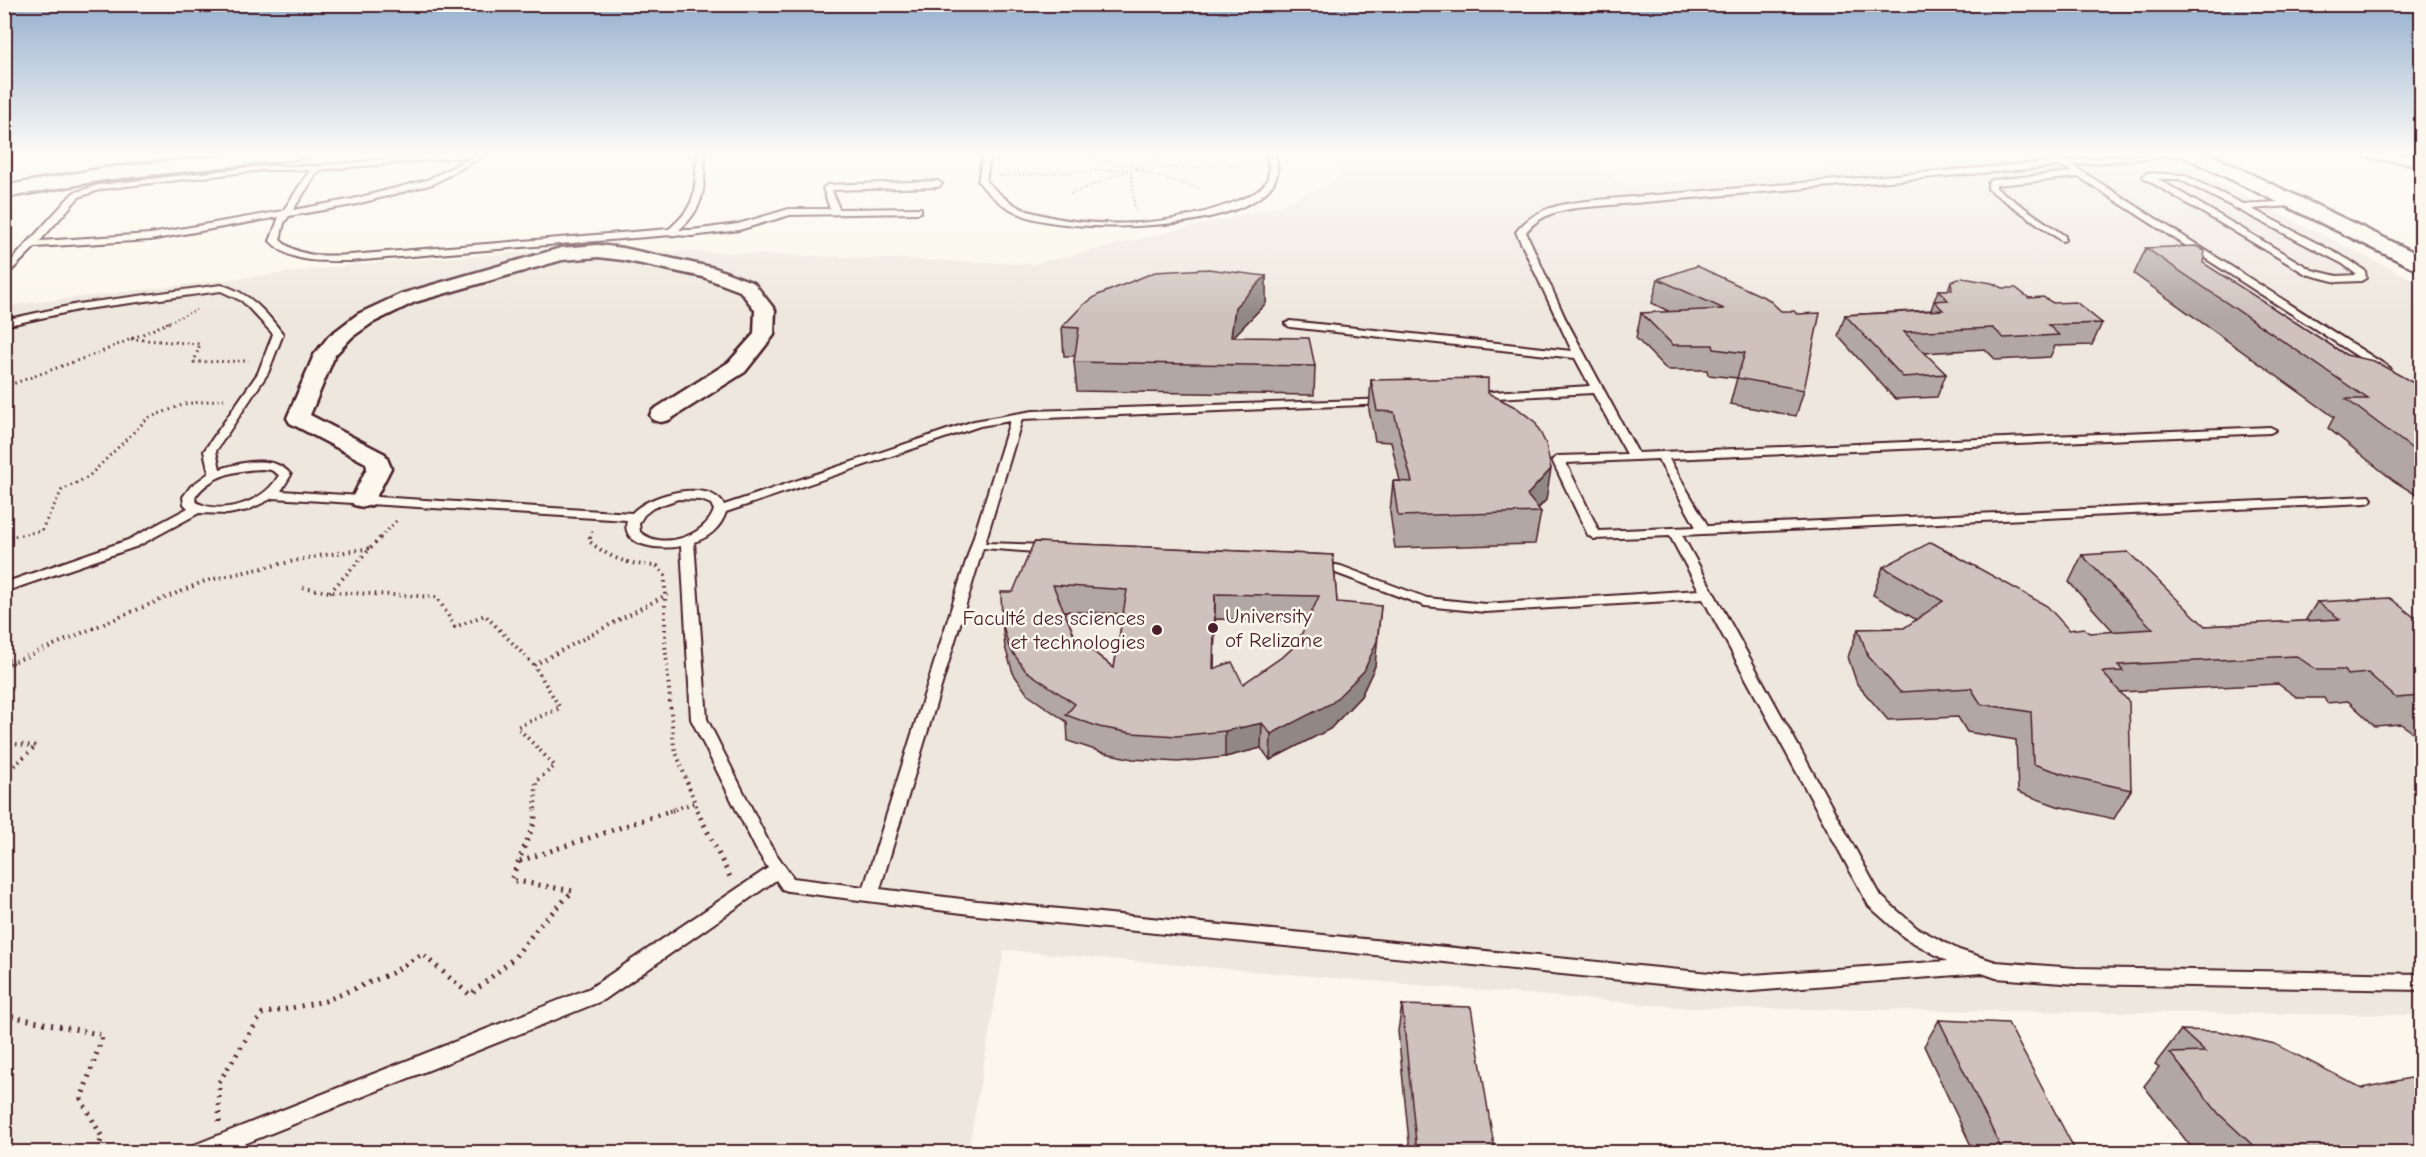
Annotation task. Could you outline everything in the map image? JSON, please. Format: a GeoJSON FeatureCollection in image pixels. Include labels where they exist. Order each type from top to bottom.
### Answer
{"type":"FeatureCollection","features":[{"type":"Feature","properties":{"kind":"street"},"geometry":{"type":"LineString","coordinates":[[2298,207],[2421,265]]}},
{"type":"Feature","properties":{"kind":"street"},"geometry":{"type":"LineString","coordinates":[[363,500],[379,468],[377,459],[298,418],[328,350],[340,337],[398,302],[561,254],[598,251],[623,254],[708,272],[747,287],[765,310],[764,335],[737,367],[661,415]]}},
{"type":"Feature","properties":{"kind":"lane"},"geometry":{"type":"LineString","coordinates":[[4,275],[65,207]]}},
{"type":"Feature","properties":{"kind":"lane"},"geometry":{"type":"LineString","coordinates":[[291,207],[280,223],[276,241],[282,249],[297,256],[316,258],[350,258],[671,232],[692,233],[739,227],[789,212],[918,210]]}},
{"type":"Feature","properties":{"kind":"lane"},"geometry":{"type":"LineString","coordinates":[[33,244],[150,237],[325,207]]}},
{"type":"Feature","properties":{"kind":"lane"},"geometry":{"type":"LineString","coordinates":[[671,232],[688,219],[697,207]]}},
{"type":"Feature","properties":{"kind":"lane"},"geometry":{"type":"LineString","coordinates":[[834,207],[835,211]]}},
{"type":"Feature","properties":{"kind":"lane"},"geometry":{"type":"LineString","coordinates":[[1013,207],[1025,213],[1061,221],[1104,226],[1191,220],[1233,207]]}},
{"type":"Feature","properties":{"kind":"lane"},"geometry":{"type":"LineString","coordinates":[[1574,207],[1545,212],[1528,220],[1521,232],[1578,355],[1634,456]]}},
{"type":"Feature","properties":{"kind":"lane"},"geometry":{"type":"LineString","coordinates":[[2018,207],[2062,238]]}},
{"type":"Feature","properties":{"kind":"lane"},"geometry":{"type":"LineString","coordinates":[[2132,207],[2391,373]]}},
{"type":"Feature","properties":{"kind":"lane"},"geometry":{"type":"LineString","coordinates":[[2199,207],[2309,272],[2337,279],[2361,278],[2362,273],[2346,262],[2242,207]]}},
{"type":"Feature","properties":{"kind":"lane"},"geometry":{"type":"LineString","coordinates":[[4,256],[23,255]]}},
{"type":"Feature","properties":{"kind":"lane"},"geometry":{"type":"LineString","coordinates":[[4,322],[78,307],[221,288],[245,297],[278,334],[263,374],[210,451],[216,474]]}},
{"type":"Feature","properties":{"kind":"lane"},"geometry":{"type":"LineString","coordinates":[[1290,324],[1578,355]]}},
{"type":"Feature","properties":{"kind":"lane"},"geometry":{"type":"LineString","coordinates":[[1459,397],[1597,388]]}},
{"type":"Feature","properties":{"kind":"lane"},"geometry":{"type":"LineString","coordinates":[[721,510],[978,423],[1017,417],[1401,400]]}},
{"type":"Feature","properties":{"kind":"lane"},"geometry":{"type":"LineString","coordinates":[[870,894],[1017,417]]}},
{"type":"Feature","properties":{"kind":"lane"},"geometry":{"type":"LineString","coordinates":[[2270,430],[1558,460],[1594,535],[2366,499]]}},
{"type":"Feature","properties":{"kind":"lane"},"geometry":{"type":"LineString","coordinates":[[1662,455],[1704,530]]}},
{"type":"Feature","properties":{"kind":"lane"},"geometry":{"type":"LineString","coordinates":[[248,466],[273,466],[285,475],[283,482],[271,494],[238,508],[208,512],[196,509],[190,504],[189,497],[203,482],[216,474],[248,466]]}},
{"type":"Feature","properties":{"kind":"lane"},"geometry":{"type":"LineString","coordinates":[[271,494],[635,517]]}},
{"type":"Feature","properties":{"kind":"lane"},"geometry":{"type":"LineString","coordinates":[[678,495],[704,496],[714,500],[721,510],[719,521],[701,536],[687,541],[657,544],[644,542],[635,536],[631,529],[635,517],[649,505],[678,495]]}},
{"type":"Feature","properties":{"kind":"lane"},"geometry":{"type":"LineString","coordinates":[[4,588],[133,543],[196,509]]}},
{"type":"Feature","properties":{"kind":"lane"},"geometry":{"type":"LineString","coordinates":[[1674,532],[1875,901],[1911,933],[1953,955],[1996,970],[2076,976],[2421,982]]}},
{"type":"Feature","properties":{"kind":"lane"},"geometry":{"type":"LineString","coordinates":[[687,541],[699,719],[764,849],[788,884],[978,908],[1740,984],[1985,966]]}},
{"type":"Feature","properties":{"kind":"lane"},"geometry":{"type":"LineString","coordinates":[[988,546],[1058,549]]}},
{"type":"Feature","properties":{"kind":"lane"},"geometry":{"type":"LineString","coordinates":[[1303,562],[1336,569],[1425,602],[1485,608],[1708,594]]}},
{"type":"Feature","properties":{"kind":"lane"},"geometry":{"type":"LineString","coordinates":[[210,1149],[597,994],[778,870]]}},
{"type":"Feature","properties":{"kind":"path"},"geometry":{"type":"LineString","coordinates":[[1135,207],[1136,225]]}},
{"type":"Feature","properties":{"kind":"path"},"geometry":{"type":"LineString","coordinates":[[4,387],[101,352],[236,292]]}},
{"type":"Feature","properties":{"kind":"path"},"geometry":{"type":"LineString","coordinates":[[129,339],[200,345],[194,362],[268,361]]}},
{"type":"Feature","properties":{"kind":"path"},"geometry":{"type":"LineString","coordinates":[[4,538],[41,531],[62,490],[88,477],[148,418],[185,404],[247,397]]}},
{"type":"Feature","properties":{"kind":"path"},"geometry":{"type":"LineString","coordinates":[[330,592],[404,513],[392,513]]}},
{"type":"Feature","properties":{"kind":"path"},"geometry":{"type":"LineString","coordinates":[[583,524],[592,531],[589,541],[604,554],[619,562],[657,566],[665,576],[664,644],[674,747],[694,803],[739,897]]}},
{"type":"Feature","properties":{"kind":"path"},"geometry":{"type":"LineString","coordinates":[[4,666],[205,581],[312,557],[371,548]]}},
{"type":"Feature","properties":{"kind":"path"},"geometry":{"type":"LineString","coordinates":[[534,665],[690,584]]}},
{"type":"Feature","properties":{"kind":"path"},"geometry":{"type":"LineString","coordinates":[[210,1149],[219,1082],[262,1014],[325,1001],[392,973],[422,954],[470,995],[514,958],[540,925],[573,891],[511,880],[535,821],[536,781],[555,766],[517,727],[560,708],[534,665],[486,615],[455,627],[437,597],[330,592],[303,588]]}},
{"type":"Feature","properties":{"kind":"path"},"geometry":{"type":"LineString","coordinates":[[4,655],[10,663]]}},
{"type":"Feature","properties":{"kind":"path"},"geometry":{"type":"LineString","coordinates":[[4,743],[36,746],[4,775]]}},
{"type":"Feature","properties":{"kind":"path"},"geometry":{"type":"LineString","coordinates":[[519,861],[694,803]]}},
{"type":"Feature","properties":{"kind":"path"},"geometry":{"type":"LineString","coordinates":[[4,1015],[104,1035],[81,1099],[102,1137],[97,1152]]}},
{"type":"Feature","properties":{"kind":"shaded area","name":"University of Relizane"},"geometry":{"type":"Polygon","coordinates":[[[1276,207],[2266,207],[2421,284],[2421,1015],[1690,1008],[1004,950],[968,1152],[5,1152],[5,306],[361,264],[589,248],[1034,264],[1276,207]]]}},
{"type":"Feature","properties":{"kind":"building"},"geometry":{"type":"Polygon","coordinates":[[[2196,246],[2205,251],[2203,263],[2346,355],[2374,361],[2421,387],[2421,455],[2346,399],[2368,399],[2146,248],[2196,246]]]}},
{"type":"Feature","properties":{"kind":"building"},"geometry":{"type":"Polygon","coordinates":[[[1697,266],[1768,299],[1781,311],[1794,311],[1797,314],[1820,313],[1804,390],[1737,378],[1745,353],[1714,349],[1713,345],[1673,345],[1641,313],[1724,309],[1658,279],[1697,266]]]}},
{"type":"Feature","properties":{"kind":"building"},"geometry":{"type":"Polygon","coordinates":[[[1208,269],[1266,276],[1235,307],[1231,337],[1309,338],[1315,366],[1074,362],[1079,328],[1062,327],[1083,305],[1098,295],[1155,272],[1208,269]]]}},
{"type":"Feature","properties":{"kind":"building"},"geometry":{"type":"Polygon","coordinates":[[[1963,278],[1992,283],[2002,288],[2016,288],[2029,298],[2043,297],[2053,303],[2076,302],[2102,323],[2048,325],[2059,335],[2004,338],[1993,328],[1904,332],[1946,374],[1903,377],[1845,315],[1943,310],[1934,301],[1948,300],[1938,290],[1952,290],[1951,281],[1963,278]]]}},
{"type":"Feature","properties":{"kind":"building"},"geometry":{"type":"Polygon","coordinates":[[[1488,378],[1488,393],[1517,408],[1535,422],[1546,444],[1551,469],[1527,495],[1541,512],[1398,516],[1393,481],[1412,482],[1394,412],[1377,411],[1371,380],[1488,378]]]}},
{"type":"Feature","properties":{"kind":"building"},"geometry":{"type":"Polygon","coordinates":[[[1034,542],[1333,555],[1337,602],[1381,606],[1377,641],[1364,671],[1332,703],[1271,734],[1262,723],[1225,731],[1177,736],[1132,733],[1099,727],[1066,715],[1075,704],[1025,670],[1009,647],[1002,622],[1001,592],[1013,592],[1034,542]],[[1053,585],[1075,637],[1114,668],[1127,590],[1053,585]],[[1215,594],[1213,669],[1232,662],[1243,684],[1297,644],[1319,596],[1215,594]]]}},
{"type":"Feature","properties":{"kind":"building"},"geometry":{"type":"Polygon","coordinates":[[[1931,542],[2047,606],[2069,630],[2084,628],[2089,633],[2153,629],[2082,555],[2128,552],[2205,626],[2340,619],[2317,602],[2390,598],[2414,617],[2421,617],[2421,696],[2396,698],[2368,673],[2347,675],[2344,670],[2317,670],[2296,656],[2118,665],[2123,671],[2102,672],[2129,702],[2131,790],[2073,777],[2033,764],[2031,712],[1981,704],[1971,688],[1900,692],[1868,656],[1858,629],[1904,628],[1943,601],[1883,567],[1931,542]]]}},
{"type":"Feature","properties":{"kind":"building"},"geometry":{"type":"Polygon","coordinates":[[[1402,1005],[1471,1007],[1495,1152],[1417,1152],[1402,1005]]]}},
{"type":"Feature","properties":{"kind":"building"},"geometry":{"type":"Polygon","coordinates":[[[1939,1020],[2008,1023],[2076,1152],[2003,1152],[1939,1020]]]}},
{"type":"Feature","properties":{"kind":"building"},"geometry":{"type":"Polygon","coordinates":[[[2181,1030],[2218,1031],[2275,1044],[2362,1088],[2410,1078],[2421,1080],[2421,1152],[2260,1152],[2219,1114],[2170,1053],[2205,1052],[2181,1030]]]}},
{"type":"Feature","properties":{"kind":"place","name":"University of Relizane"},"geometry":{"type":"Point","coordinates":[1213,628]}},
{"type":"Feature","properties":{"kind":"place","name":"Faculté des sciences et technologies"},"geometry":{"type":"Point","coordinates":[1157,630]}}]}
